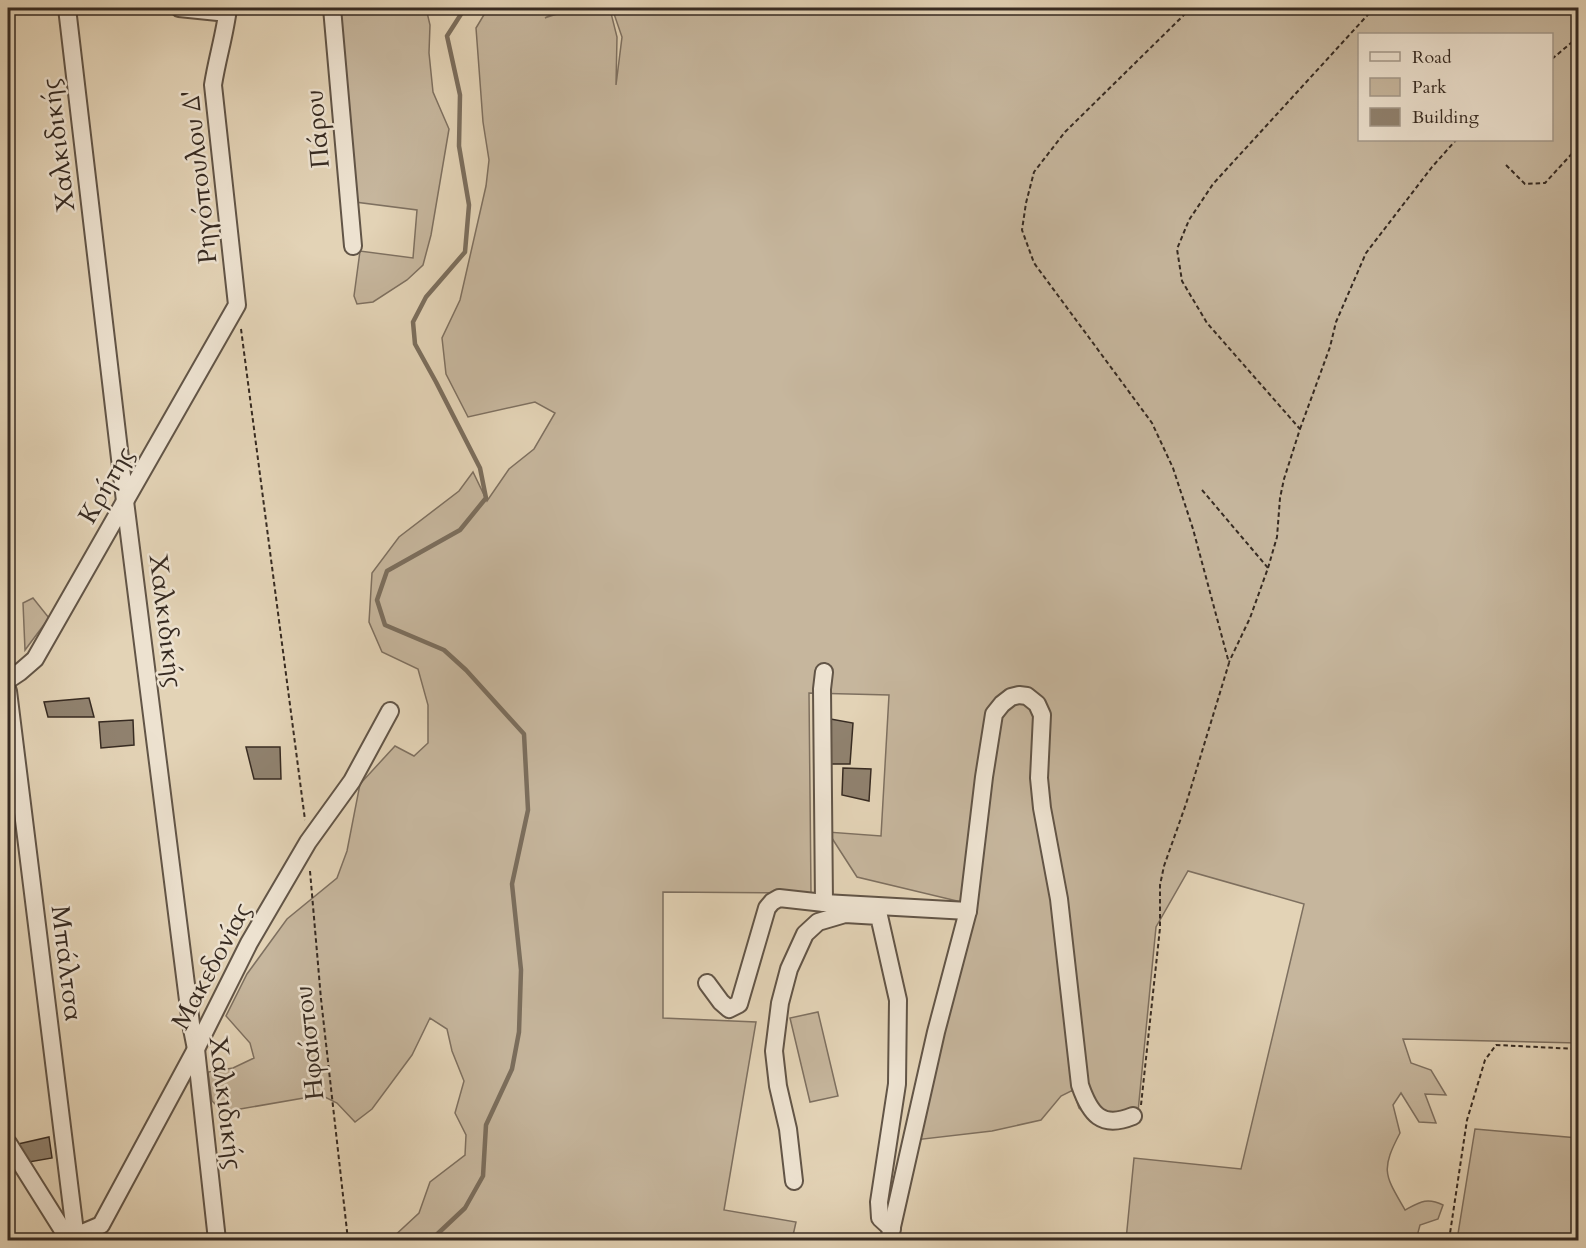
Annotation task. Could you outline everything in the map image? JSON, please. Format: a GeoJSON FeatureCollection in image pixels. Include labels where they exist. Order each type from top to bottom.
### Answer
{"type":"FeatureCollection","features":[{"type":"Feature","properties":{"kind":"street","name":"Χαλκιδικής"},"geometry":{"type":"LineString","coordinates":[[67,8],[125,501],[196,1049],[217,1240]]}},
{"type":"Feature","properties":{"kind":"street"},"geometry":{"type":"LineString","coordinates":[[179,8],[218,12],[228,8]]}},
{"type":"Feature","properties":{"kind":"street","name":"Ρηγόπουλου Δ'"},"geometry":{"type":"LineString","coordinates":[[228,8],[213,85],[237,306]]}},
{"type":"Feature","properties":{"kind":"street","name":"Πάρου"},"geometry":{"type":"LineString","coordinates":[[332,8],[353,246]]}},
{"type":"Feature","properties":{"kind":"street","name":"Κρήτης"},"geometry":{"type":"LineString","coordinates":[[8,680],[35,659],[237,306]]}},
{"type":"Feature","properties":{"kind":"street"},"geometry":{"type":"LineString","coordinates":[[824,672],[822,689],[824,903]]}},
{"type":"Feature","properties":{"kind":"street","name":"Μπάλτσα"},"geometry":{"type":"LineString","coordinates":[[8,691],[76,1238]]}},
{"type":"Feature","properties":{"kind":"street"},"geometry":{"type":"LineString","coordinates":[[891,1235],[936,1032],[968,911],[994,714],[1011,697],[1028,696],[1037,704],[1042,715],[1039,778],[1042,808],[1059,899],[1080,1085],[1092,1112],[1102,1119],[1118,1120],[1133,1116]]}},
{"type":"Feature","properties":{"kind":"street","name":"Μακεδονίας"},"geometry":{"type":"LineString","coordinates":[[76,1238],[101,1225],[196,1049],[249,944],[308,842],[352,781],[390,711]]}},
{"type":"Feature","properties":{"kind":"street"},"geometry":{"type":"LineString","coordinates":[[706,983],[729,1009],[739,1004],[768,908],[779,898],[824,903],[968,911]]}},
{"type":"Feature","properties":{"kind":"street"},"geometry":{"type":"LineString","coordinates":[[794,1181],[788,1129],[778,1086],[774,1051],[780,1003],[789,969],[806,934],[818,922],[845,914],[916,918]]}},
{"type":"Feature","properties":{"kind":"street"},"geometry":{"type":"LineString","coordinates":[[879,916],[898,1000],[897,1084],[879,1202],[880,1218],[891,1235]]}},
{"type":"Feature","properties":{"kind":"street"},"geometry":{"type":"LineString","coordinates":[[8,1143],[62,1229],[76,1238]]}},
{"type":"Feature","properties":{"kind":"path"},"geometry":{"type":"LineString","coordinates":[[1191,8],[1065,132],[1034,172],[1022,231],[1034,263],[1152,423],[1173,468],[1193,529],[1229,663]]}},
{"type":"Feature","properties":{"kind":"path"},"geometry":{"type":"LineString","coordinates":[[1300,429],[1208,323],[1182,281],[1176,249],[1189,220],[1213,184],[1374,8]]}},
{"type":"Feature","properties":{"kind":"path"},"geometry":{"type":"LineString","coordinates":[[1553,57],[1578,36]]}},
{"type":"Feature","properties":{"kind":"path"},"geometry":{"type":"LineString","coordinates":[[1133,1116],[1141,1106],[1142,1098],[1160,928],[1160,885],[1229,663],[1250,618],[1268,568],[1277,537],[1284,479],[1300,429],[1330,347],[1336,322],[1366,253],[1432,167],[1455,141]]}},
{"type":"Feature","properties":{"kind":"path"},"geometry":{"type":"LineString","coordinates":[[1506,165],[1525,184],[1545,183],[1578,147]]}},
{"type":"Feature","properties":{"kind":"path","name":"Ηφαίστου"},"geometry":{"type":"LineString","coordinates":[[237,306],[308,842],[321,999],[348,1240]]}},
{"type":"Feature","properties":{"kind":"path"},"geometry":{"type":"LineString","coordinates":[[1202,490],[1268,568]]}},
{"type":"Feature","properties":{"kind":"path"},"geometry":{"type":"LineString","coordinates":[[1449,1240],[1467,1120],[1485,1060],[1496,1045],[1578,1049]]}},
{"type":"Feature","properties":{"kind":"green space"},"geometry":{"type":"Polygon","coordinates":[[[585,7],[610,9],[617,37],[616,85],[622,37],[612,8],[1578,8],[1578,1043],[1403,1039],[1411,1063],[1431,1070],[1446,1095],[1425,1094],[1436,1123],[1419,1122],[1401,1093],[1393,1105],[1400,1133],[1388,1165],[1389,1180],[1393,1189],[1405,1210],[1424,1201],[1443,1205],[1438,1219],[1420,1225],[1416,1240],[1126,1240],[1134,1158],[1241,1169],[1304,904],[1188,871],[1156,927],[1137,1122],[1094,1121],[1079,1108],[1073,1090],[1061,1096],[1041,1120],[992,1131],[915,1140],[974,905],[857,877],[828,832],[881,836],[889,695],[809,693],[811,893],[663,892],[663,1018],[756,1022],[724,1210],[796,1222],[792,1240],[390,1240],[419,1213],[430,1182],[465,1155],[466,1135],[455,1113],[464,1081],[452,1051],[447,1029],[430,1018],[412,1055],[372,1109],[355,1122],[337,1103],[321,1095],[223,1112],[212,1101],[208,1072],[233,1068],[254,1058],[250,1043],[226,1016],[247,974],[287,919],[337,878],[347,851],[360,784],[395,746],[414,756],[428,743],[428,705],[418,669],[382,652],[369,622],[372,573],[399,537],[459,491],[473,472],[487,501],[509,469],[534,449],[555,413],[535,402],[468,417],[446,374],[442,338],[460,300],[486,186],[489,160],[483,122],[476,28],[488,8],[564,8],[545,18],[585,7]]]}},
{"type":"Feature","properties":{"kind":"green space"},"geometry":{"type":"Polygon","coordinates":[[[339,8],[426,8],[430,25],[429,53],[433,92],[449,129],[431,235],[423,265],[407,280],[373,302],[357,304],[354,296],[360,251],[413,258],[417,210],[355,202],[339,8]]]}},
{"type":"Feature","properties":{"kind":"green space"},"geometry":{"type":"Polygon","coordinates":[[[33,598],[49,618],[25,650],[23,603],[33,598]]]}},
{"type":"Feature","properties":{"kind":"green space"},"geometry":{"type":"Polygon","coordinates":[[[818,1012],[838,1096],[810,1102],[790,1018],[818,1012]]]}},
{"type":"Feature","properties":{"kind":"green space"},"geometry":{"type":"Polygon","coordinates":[[[1475,1129],[1578,1138],[1578,1240],[1457,1240],[1475,1129]]]}},
{"type":"Feature","properties":{"kind":"building"},"geometry":{"type":"Polygon","coordinates":[[[89,698],[94,717],[48,717],[44,702],[89,698]]]}},
{"type":"Feature","properties":{"kind":"building"},"geometry":{"type":"Polygon","coordinates":[[[825,718],[853,723],[850,764],[825,764],[825,718]]]}},
{"type":"Feature","properties":{"kind":"building"},"geometry":{"type":"Polygon","coordinates":[[[133,720],[134,745],[101,748],[99,722],[133,720]]]}},
{"type":"Feature","properties":{"kind":"building"},"geometry":{"type":"Polygon","coordinates":[[[246,747],[280,747],[281,779],[254,779],[246,747]]]}},
{"type":"Feature","properties":{"kind":"building"},"geometry":{"type":"Polygon","coordinates":[[[843,768],[871,769],[869,801],[842,795],[843,768]]]}},
{"type":"Feature","properties":{"kind":"building"},"geometry":{"type":"Polygon","coordinates":[[[49,1137],[52,1158],[29,1162],[18,1144],[49,1137]]]}},
{"type":"Feature","properties":{"kind":"waterway"},"geometry":{"type":"LineString","coordinates":[[431,1240],[465,1208],[483,1176],[486,1125],[512,1069],[519,1032],[521,970],[512,884],[528,810],[524,734],[466,670],[444,650],[385,625],[377,600],[387,571],[460,530],[486,498],[480,468],[415,344],[413,322],[426,297],[465,252],[469,205],[459,146],[460,95],[447,36],[465,8]]}}]}
